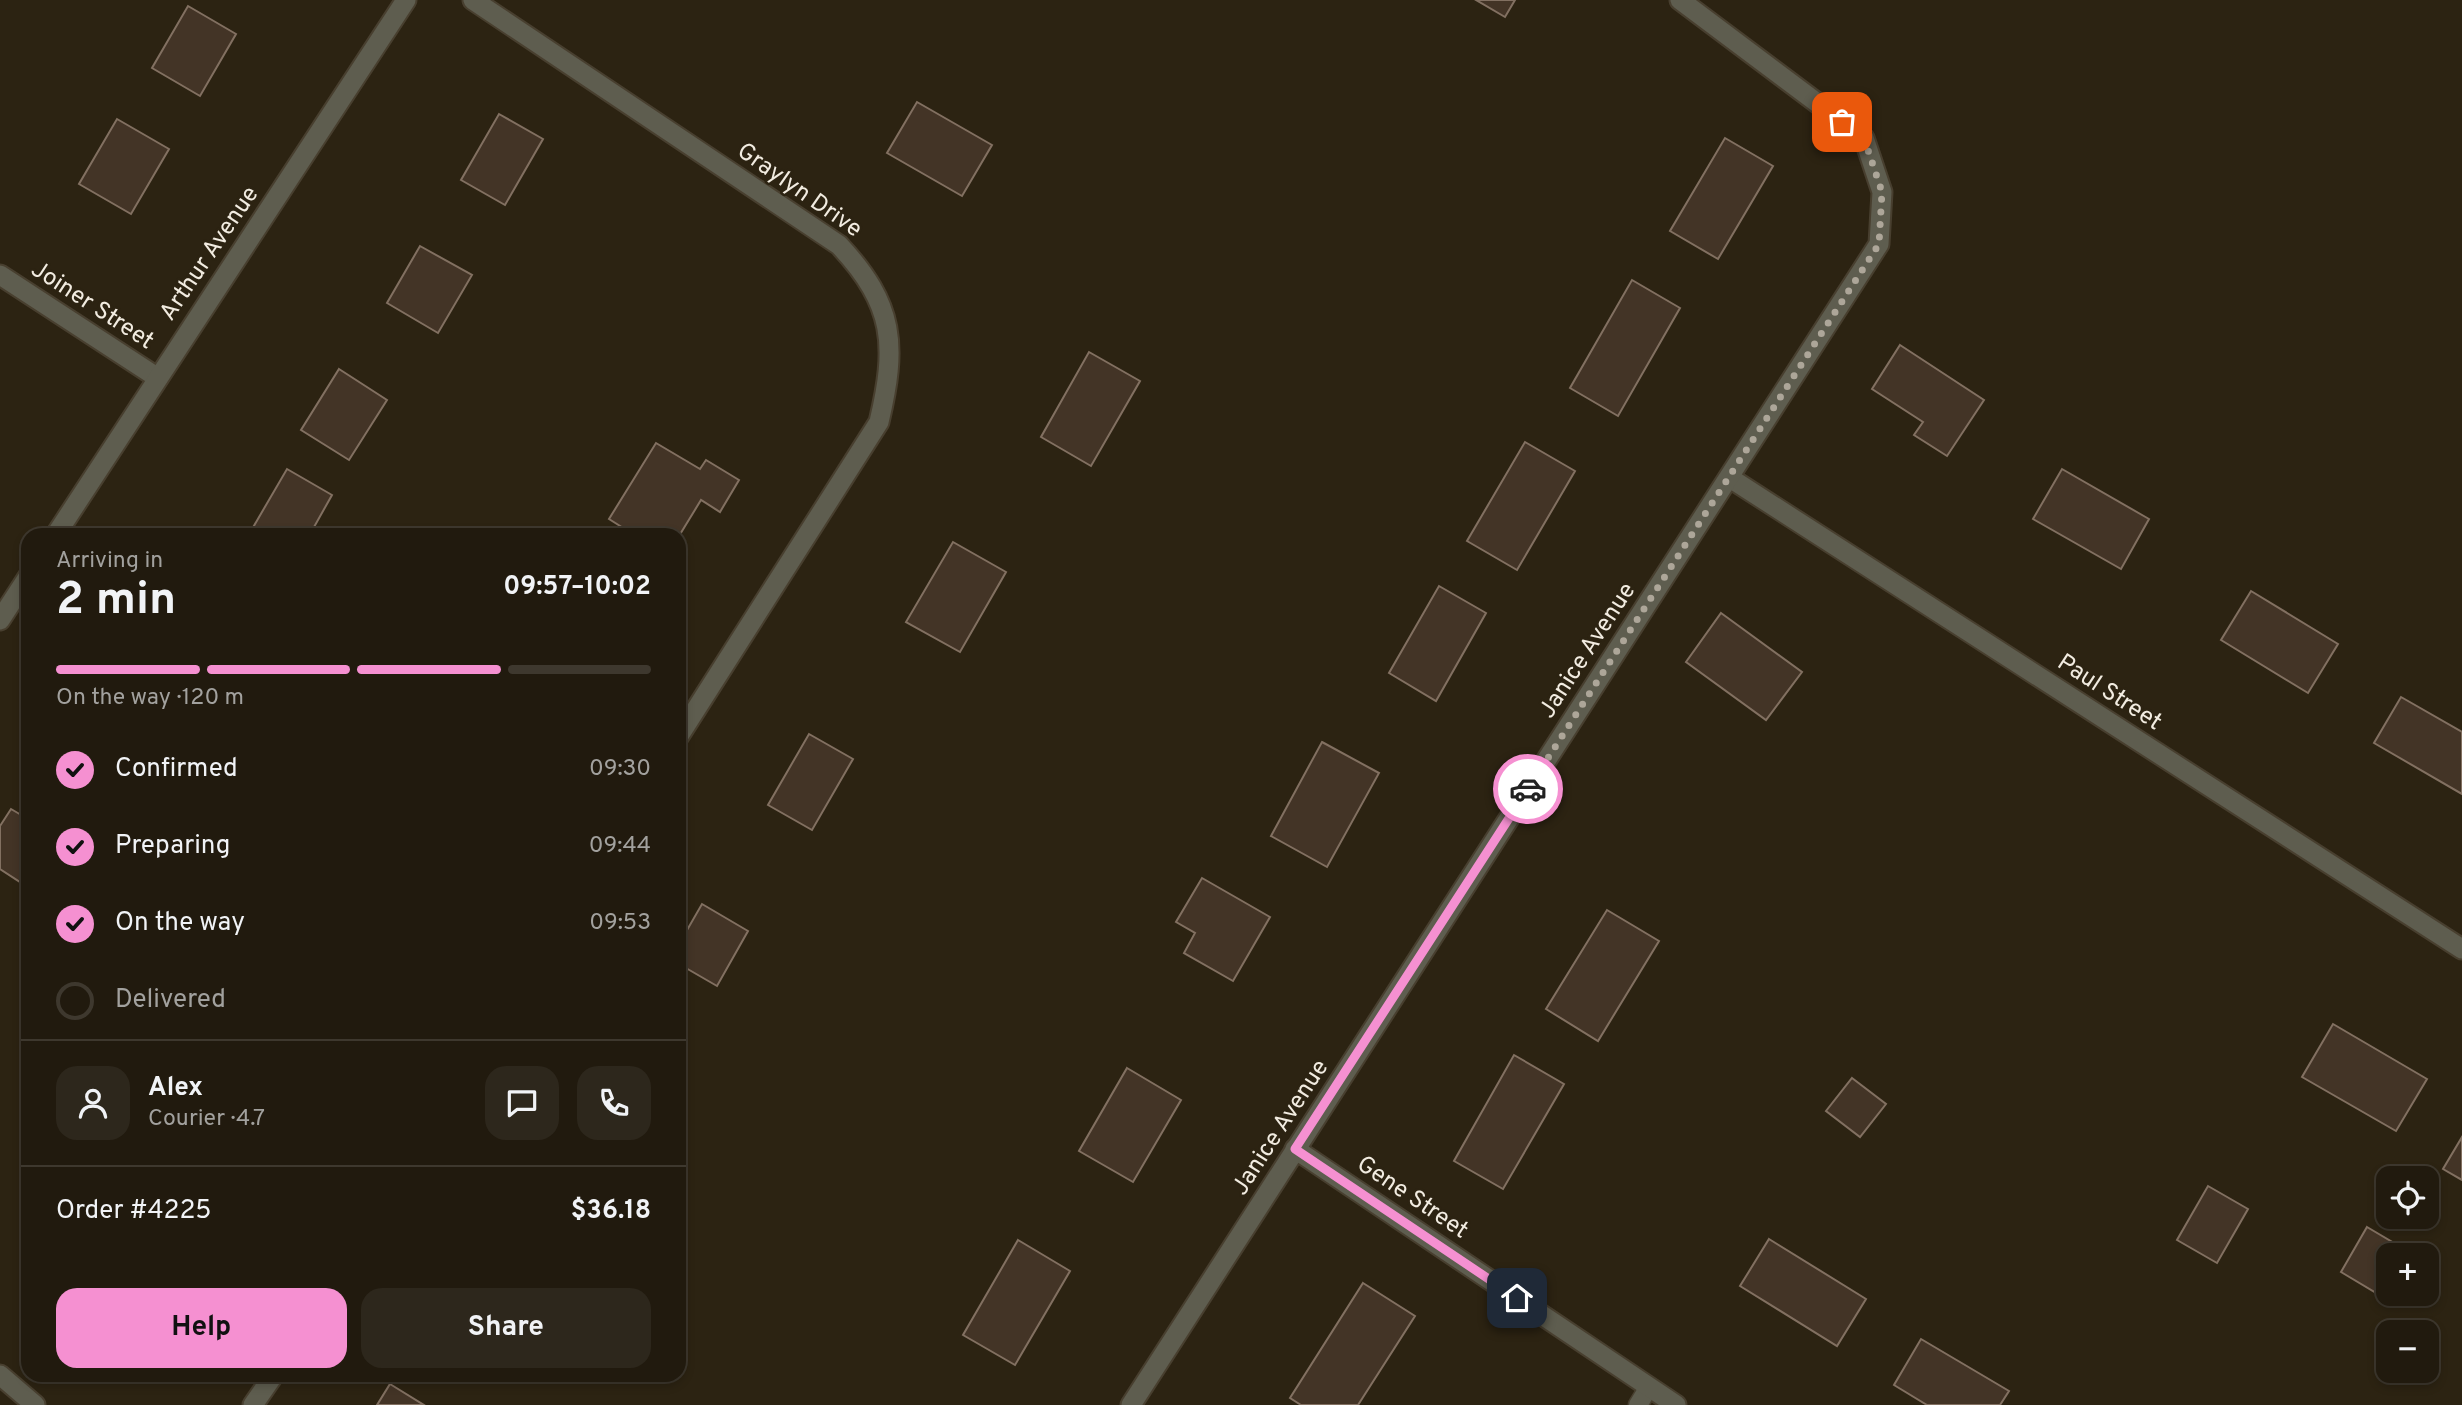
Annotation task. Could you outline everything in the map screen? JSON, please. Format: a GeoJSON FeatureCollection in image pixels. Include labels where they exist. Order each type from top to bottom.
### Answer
{"type":"FeatureCollection","features":[{"type":"Feature","properties":{"kind":"street","name":"Arthur Avenue"},"geometry":{"type":"LineString","coordinates":[[60,528],[406,0]]}},
{"type":"Feature","properties":{"kind":"street","name":"Graylyn Drive"},"geometry":{"type":"LineString","coordinates":[[473,0],[839,245],[861,268],[882,306],[891,348],[890,377],[879,422],[686,725]]}},
{"type":"Feature","properties":{"kind":"street","name":"Janice Avenue"},"geometry":{"type":"LineString","coordinates":[[1131,1405],[1879,244],[1882,192],[1864,138],[1680,0]]}},
{"type":"Feature","properties":{"kind":"street","name":"Joiner Street"},"geometry":{"type":"LineString","coordinates":[[0,275],[158,378]]}},
{"type":"Feature","properties":{"kind":"street","name":"Paul Street"},"geometry":{"type":"LineString","coordinates":[[1730,478],[2462,949]]}},
{"type":"Feature","properties":{"kind":"street"},"geometry":{"type":"LineString","coordinates":[[0,620],[21,588]]}},
{"type":"Feature","properties":{"kind":"street","name":"Gene Street"},"geometry":{"type":"LineString","coordinates":[[1295,1149],[1676,1405]]}},
{"type":"Feature","properties":{"kind":"street"},"geometry":{"type":"LineString","coordinates":[[0,1375],[35,1405]]}},
{"type":"Feature","properties":{"kind":"street"},"geometry":{"type":"LineString","coordinates":[[253,1405],[269,1382]]}},
{"type":"Feature","properties":{"kind":"lane"},"geometry":{"type":"LineString","coordinates":[[1638,1405],[1649,1387]]}},
{"type":"Feature","properties":{"kind":"building"},"geometry":{"type":"Polygon","coordinates":[[[1476,0],[1515,0],[1505,17],[1476,0]]]}},
{"type":"Feature","properties":{"kind":"building"},"geometry":{"type":"Polygon","coordinates":[[[188,6],[236,34],[200,96],[152,68],[188,6]]]}},
{"type":"Feature","properties":{"kind":"building"},"geometry":{"type":"Polygon","coordinates":[[[917,102],[992,145],[962,196],[887,153],[917,102]]]}},
{"type":"Feature","properties":{"kind":"building"},"geometry":{"type":"Polygon","coordinates":[[[499,114],[543,139],[505,205],[461,180],[499,114]]]}},
{"type":"Feature","properties":{"kind":"building"},"geometry":{"type":"Polygon","coordinates":[[[117,119],[169,149],[131,214],[79,184],[117,119]]]}},
{"type":"Feature","properties":{"kind":"building"},"geometry":{"type":"Polygon","coordinates":[[[1725,138],[1773,166],[1718,259],[1670,231],[1725,138]]]}},
{"type":"Feature","properties":{"kind":"building"},"geometry":{"type":"Polygon","coordinates":[[[420,246],[472,275],[438,333],[387,303],[420,246]]]}},
{"type":"Feature","properties":{"kind":"building"},"geometry":{"type":"Polygon","coordinates":[[[1632,280],[1680,308],[1618,416],[1570,388],[1632,280]]]}},
{"type":"Feature","properties":{"kind":"building"},"geometry":{"type":"Polygon","coordinates":[[[1900,345],[1984,400],[1947,456],[1914,435],[1923,422],[1872,389],[1900,345]]]}},
{"type":"Feature","properties":{"kind":"building"},"geometry":{"type":"Polygon","coordinates":[[[1089,352],[1140,381],[1091,466],[1041,437],[1089,352]]]}},
{"type":"Feature","properties":{"kind":"building"},"geometry":{"type":"Polygon","coordinates":[[[339,369],[387,400],[349,460],[301,430],[339,369]]]}},
{"type":"Feature","properties":{"kind":"building"},"geometry":{"type":"Polygon","coordinates":[[[1525,442],[1575,471],[1517,570],[1467,541],[1525,442]]]}},
{"type":"Feature","properties":{"kind":"building"},"geometry":{"type":"Polygon","coordinates":[[[656,443],[700,469],[706,460],[739,480],[720,512],[701,500],[684,528],[623,528],[609,519],[656,443]]]}},
{"type":"Feature","properties":{"kind":"building"},"geometry":{"type":"Polygon","coordinates":[[[287,469],[332,495],[313,528],[253,528],[287,469]]]}},
{"type":"Feature","properties":{"kind":"building"},"geometry":{"type":"Polygon","coordinates":[[[2062,469],[2149,519],[2121,569],[2033,519],[2062,469]]]}},
{"type":"Feature","properties":{"kind":"building"},"geometry":{"type":"Polygon","coordinates":[[[953,542],[1006,572],[960,652],[906,622],[953,542]]]}},
{"type":"Feature","properties":{"kind":"building"},"geometry":{"type":"Polygon","coordinates":[[[1439,586],[1486,613],[1436,701],[1389,673],[1439,586]]]}},
{"type":"Feature","properties":{"kind":"building"},"geometry":{"type":"Polygon","coordinates":[[[2251,591],[2338,644],[2308,693],[2221,640],[2251,591]]]}},
{"type":"Feature","properties":{"kind":"building"},"geometry":{"type":"Polygon","coordinates":[[[1721,613],[1802,672],[1766,720],[1686,662],[1721,613]]]}},
{"type":"Feature","properties":{"kind":"building"},"geometry":{"type":"Polygon","coordinates":[[[2401,697],[2462,732],[2462,794],[2374,743],[2401,697]]]}},
{"type":"Feature","properties":{"kind":"building"},"geometry":{"type":"Polygon","coordinates":[[[809,734],[853,759],[812,830],[768,805],[809,734]]]}},
{"type":"Feature","properties":{"kind":"building"},"geometry":{"type":"Polygon","coordinates":[[[1322,742],[1379,773],[1327,867],[1271,836],[1322,742]]]}},
{"type":"Feature","properties":{"kind":"building"},"geometry":{"type":"Polygon","coordinates":[[[11,809],[21,815],[20,882],[0,869],[0,826],[11,809]]]}},
{"type":"Feature","properties":{"kind":"building"},"geometry":{"type":"Polygon","coordinates":[[[1202,878],[1270,917],[1233,981],[1184,953],[1195,933],[1176,922],[1202,878]]]}},
{"type":"Feature","properties":{"kind":"building"},"geometry":{"type":"Polygon","coordinates":[[[702,904],[748,931],[717,986],[686,968],[686,932],[702,904]]]}},
{"type":"Feature","properties":{"kind":"building"},"geometry":{"type":"Polygon","coordinates":[[[1607,910],[1659,941],[1598,1041],[1546,1009],[1607,910]]]}},
{"type":"Feature","properties":{"kind":"building"},"geometry":{"type":"Polygon","coordinates":[[[2333,1024],[2427,1079],[2396,1131],[2302,1077],[2333,1024]]]}},
{"type":"Feature","properties":{"kind":"building"},"geometry":{"type":"Polygon","coordinates":[[[1514,1055],[1564,1084],[1503,1189],[1454,1161],[1514,1055]]]}},
{"type":"Feature","properties":{"kind":"building"},"geometry":{"type":"Polygon","coordinates":[[[1127,1068],[1181,1100],[1133,1182],[1079,1151],[1127,1068]]]}},
{"type":"Feature","properties":{"kind":"building"},"geometry":{"type":"Polygon","coordinates":[[[1852,1078],[1886,1104],[1860,1137],[1826,1111],[1852,1078]]]}},
{"type":"Feature","properties":{"kind":"building"},"geometry":{"type":"Polygon","coordinates":[[[2462,1137],[2462,1180],[2443,1169],[2462,1137]]]}},
{"type":"Feature","properties":{"kind":"building"},"geometry":{"type":"Polygon","coordinates":[[[2208,1186],[2248,1209],[2217,1263],[2177,1240],[2208,1186]]]}},
{"type":"Feature","properties":{"kind":"building"},"geometry":{"type":"Polygon","coordinates":[[[2367,1227],[2394,1243],[2376,1243],[2376,1293],[2341,1272],[2367,1227]]]}},
{"type":"Feature","properties":{"kind":"building"},"geometry":{"type":"Polygon","coordinates":[[[1769,1239],[1866,1299],[1837,1346],[1740,1286],[1769,1239]]]}},
{"type":"Feature","properties":{"kind":"building"},"geometry":{"type":"Polygon","coordinates":[[[1018,1240],[1070,1271],[1015,1365],[963,1335],[1018,1240]]]}},
{"type":"Feature","properties":{"kind":"building"},"geometry":{"type":"Polygon","coordinates":[[[1363,1283],[1415,1316],[1358,1405],[1301,1405],[1290,1398],[1363,1283]]]}},
{"type":"Feature","properties":{"kind":"building"},"geometry":{"type":"Polygon","coordinates":[[[1921,1339],[2009,1391],[2000,1405],[1927,1405],[1894,1385],[1921,1339]]]}},
{"type":"Feature","properties":{"kind":"building"},"geometry":{"type":"Polygon","coordinates":[[[390,1384],[424,1405],[377,1405],[390,1384]]]}},
{"type":"Feature","properties":{"kind":"way so far"},"geometry":{"type":"LineString","coordinates":[[1528,789],[1879,244],[1882,192],[1864,138],[1842,122]]}},
{"type":"Feature","properties":{"kind":"route"},"geometry":{"type":"LineString","coordinates":[[1517,1298],[1295,1149],[1528,789]]}}]}
